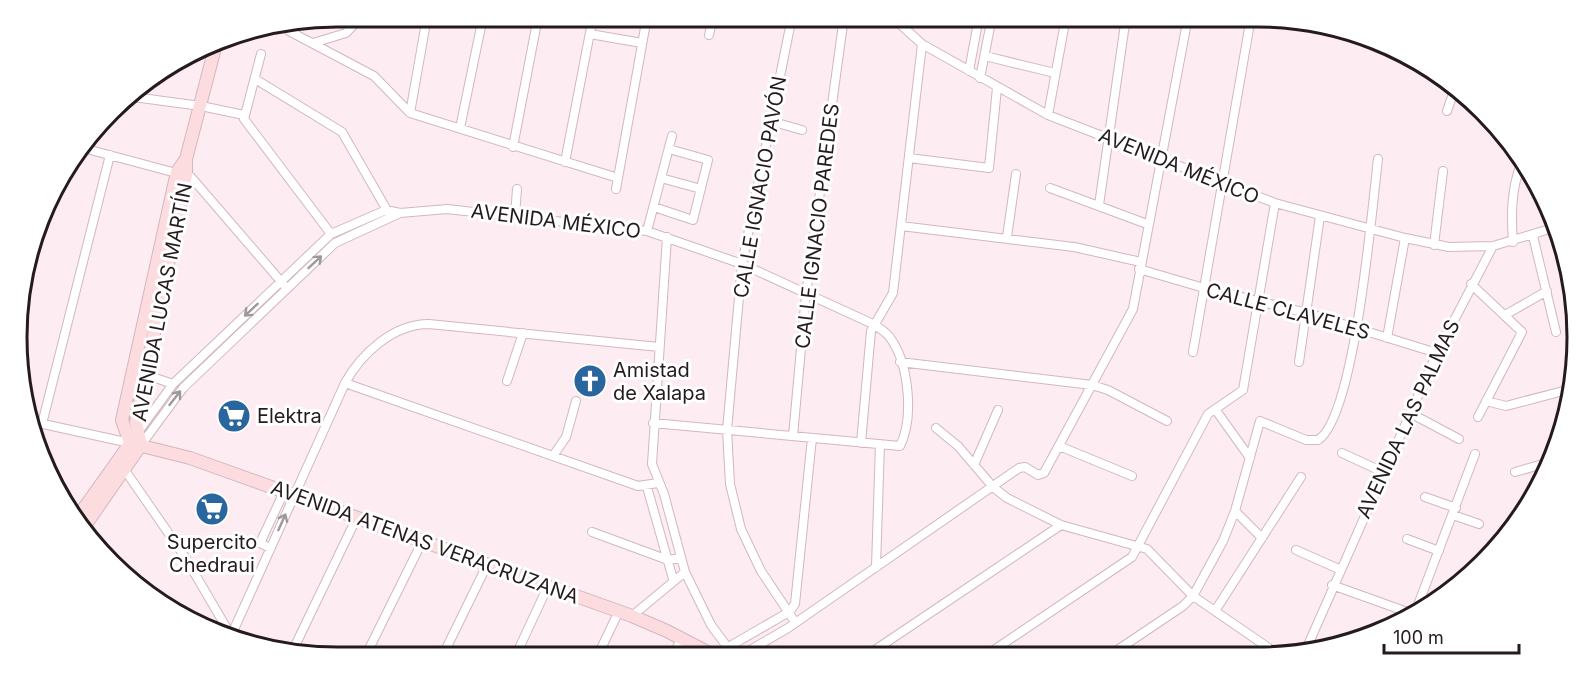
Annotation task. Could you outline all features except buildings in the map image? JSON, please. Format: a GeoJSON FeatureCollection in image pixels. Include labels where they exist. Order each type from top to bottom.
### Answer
{"type":"FeatureCollection","features":[{"type":"Feature","properties":{"kind":"main road","name":"AVENIDA LUCAS MARTÍN"},"geometry":{"type":"LineString","coordinates":[[138,432],[136,422],[140,373],[181,174],[201,106],[210,55]]}},
{"type":"Feature","properties":{"kind":"main road","name":"AVENIDA LUCAS MARTÍN"},"geometry":{"type":"LineString","coordinates":[[136,444],[122,420],[140,373]]}},
{"type":"Feature","properties":{"kind":"main road"},"geometry":{"type":"LineString","coordinates":[[81,513],[136,444],[138,432]]}},
{"type":"Feature","properties":{"kind":"main road","name":"AVENIDA ATENAS VERACRUZANA"},"geometry":{"type":"LineString","coordinates":[[136,444],[180,455],[619,611],[698,647]]}},
{"type":"Feature","properties":{"kind":"main road"},"geometry":{"type":"LineString","coordinates":[[87,521],[121,464]]}},
{"type":"Feature","properties":{"kind":"street"},"geometry":{"type":"LineString","coordinates":[[313,43],[346,33],[351,27]]}},
{"type":"Feature","properties":{"kind":"street"},"geometry":{"type":"LineString","coordinates":[[410,113],[425,27]]}},
{"type":"Feature","properties":{"kind":"street"},"geometry":{"type":"LineString","coordinates":[[460,128],[481,27]]}},
{"type":"Feature","properties":{"kind":"street"},"geometry":{"type":"LineString","coordinates":[[513,147],[536,27]]}},
{"type":"Feature","properties":{"kind":"street"},"geometry":{"type":"LineString","coordinates":[[565,162],[591,27]]}},
{"type":"Feature","properties":{"kind":"street"},"geometry":{"type":"LineString","coordinates":[[616,189],[645,27]]}},
{"type":"Feature","properties":{"kind":"street"},"geometry":{"type":"LineString","coordinates":[[708,35],[710,27]]}},
{"type":"Feature","properties":{"kind":"street","name":"CALLE IGNACIO PAVÓN"},"geometry":{"type":"LineString","coordinates":[[790,27],[742,264],[727,430],[730,484],[741,529],[761,571],[795,622]]}},
{"type":"Feature","properties":{"kind":"street","name":"CALLE IGNACIO PAREDES"},"geometry":{"type":"LineString","coordinates":[[793,436],[806,294],[842,27]]}},
{"type":"Feature","properties":{"kind":"street","name":"AVENIDA MÉXICO"},"geometry":{"type":"LineString","coordinates":[[904,27],[922,44],[1048,115],[1109,137],[1220,184],[1320,216],[1434,245],[1492,246]]}},
{"type":"Feature","properties":{"kind":"street"},"geometry":{"type":"LineString","coordinates":[[969,71],[977,27]]}},
{"type":"Feature","properties":{"kind":"street"},"geometry":{"type":"LineString","coordinates":[[980,78],[990,27]]}},
{"type":"Feature","properties":{"kind":"street"},"geometry":{"type":"LineString","coordinates":[[1048,115],[1063,27]]}},
{"type":"Feature","properties":{"kind":"street"},"geometry":{"type":"LineString","coordinates":[[1099,205],[1124,27]]}},
{"type":"Feature","properties":{"kind":"street"},"geometry":{"type":"LineString","coordinates":[[755,647],[795,622],[1022,467],[1041,475],[1133,309],[1147,224],[1186,27]]}},
{"type":"Feature","properties":{"kind":"street"},"geometry":{"type":"LineString","coordinates":[[1193,352],[1220,184],[1249,27]]}},
{"type":"Feature","properties":{"kind":"street"},"geometry":{"type":"LineString","coordinates":[[289,31],[374,76],[410,113],[618,178]]}},
{"type":"Feature","properties":{"kind":"street"},"geometry":{"type":"LineString","coordinates":[[590,34],[642,43]]}},
{"type":"Feature","properties":{"kind":"street"},"geometry":{"type":"LineString","coordinates":[[861,443],[873,324],[893,293],[922,44]]}},
{"type":"Feature","properties":{"kind":"street"},"geometry":{"type":"LineString","coordinates":[[261,54],[244,115],[246,124],[331,234]]}},
{"type":"Feature","properties":{"kind":"street"},"geometry":{"type":"LineString","coordinates":[[986,56],[1054,73]]}},
{"type":"Feature","properties":{"kind":"street"},"geometry":{"type":"LineString","coordinates":[[255,79],[342,132],[389,214]]}},
{"type":"Feature","properties":{"kind":"street"},"geometry":{"type":"LineString","coordinates":[[909,158],[989,168],[997,87]]}},
{"type":"Feature","properties":{"kind":"street"},"geometry":{"type":"LineString","coordinates":[[1447,111],[1452,96]]}},
{"type":"Feature","properties":{"kind":"street"},"geometry":{"type":"LineString","coordinates":[[140,98],[201,106],[244,115]]}},
{"type":"Feature","properties":{"kind":"street"},"geometry":{"type":"LineString","coordinates":[[770,121],[802,130]]}},
{"type":"Feature","properties":{"kind":"street"},"geometry":{"type":"LineString","coordinates":[[647,231],[672,136]]}},
{"type":"Feature","properties":{"kind":"street"},"geometry":{"type":"LineString","coordinates":[[654,207],[693,220],[708,160],[669,149]]}},
{"type":"Feature","properties":{"kind":"street"},"geometry":{"type":"LineString","coordinates":[[90,150],[181,174],[199,184],[285,285]]}},
{"type":"Feature","properties":{"kind":"street"},"geometry":{"type":"LineString","coordinates":[[39,420],[110,155]]}},
{"type":"Feature","properties":{"kind":"street"},"geometry":{"type":"LineString","coordinates":[[1122,647],[1183,606],[1193,596],[1223,541],[1235,511],[1260,421],[1306,440],[1318,440],[1326,433],[1343,396],[1356,328],[1378,159]]}},
{"type":"Feature","properties":{"kind":"street"},"geometry":{"type":"LineString","coordinates":[[1434,245],[1443,171]]}},
{"type":"Feature","properties":{"kind":"street"},"geometry":{"type":"LineString","coordinates":[[1513,242],[1511,207],[1519,171]]}},
{"type":"Feature","properties":{"kind":"street"},"geometry":{"type":"LineString","coordinates":[[1007,237],[1016,174]]}},
{"type":"Feature","properties":{"kind":"street"},"geometry":{"type":"LineString","coordinates":[[661,178],[701,189]]}},
{"type":"Feature","properties":{"kind":"street"},"geometry":{"type":"LineString","coordinates":[[1050,188],[1147,224]]}},
{"type":"Feature","properties":{"kind":"street"},"geometry":{"type":"LineString","coordinates":[[514,216],[517,189]]}},
{"type":"Feature","properties":{"kind":"street"},"geometry":{"type":"LineString","coordinates":[[999,647],[1131,557],[1140,546],[1208,414],[1243,390],[1275,203]]}},
{"type":"Feature","properties":{"kind":"street","name":"AVENIDA MÉXICO"},"geometry":{"type":"LineString","coordinates":[[389,214],[439,208],[647,231],[742,264],[873,324]]}},
{"type":"Feature","properties":{"kind":"street"},"geometry":{"type":"LineString","coordinates":[[40,423],[136,444],[183,388],[285,285],[331,234],[389,214]]}},
{"type":"Feature","properties":{"kind":"street"},"geometry":{"type":"LineString","coordinates":[[138,432],[173,384],[285,285],[335,243],[389,214]]}},
{"type":"Feature","properties":{"kind":"street"},"geometry":{"type":"LineString","coordinates":[[1299,362],[1320,216]]}},
{"type":"Feature","properties":{"kind":"street","name":"CALLE CLAVELES"},"geometry":{"type":"LineString","coordinates":[[901,226],[1007,237],[1083,249],[1204,288],[1307,312],[1437,353]]}},
{"type":"Feature","properties":{"kind":"street"},"geometry":{"type":"LineString","coordinates":[[1492,246],[1513,242],[1548,230]]}},
{"type":"Feature","properties":{"kind":"street"},"geometry":{"type":"LineString","coordinates":[[1533,236],[1556,332]]}},
{"type":"Feature","properties":{"kind":"street"},"geometry":{"type":"LineString","coordinates":[[667,237],[652,464],[664,494],[685,572],[711,625],[727,647]]}},
{"type":"Feature","properties":{"kind":"street"},"geometry":{"type":"LineString","coordinates":[[1387,338],[1405,238]]}},
{"type":"Feature","properties":{"kind":"street","name":"AVENIDA LAS PALMAS"},"geometry":{"type":"LineString","coordinates":[[1309,642],[1339,569],[1437,353],[1492,246]]}},
{"type":"Feature","properties":{"kind":"street"},"geometry":{"type":"LineString","coordinates":[[1471,284],[1522,332],[1478,417]]}},
{"type":"Feature","properties":{"kind":"street"},"geometry":{"type":"LineString","coordinates":[[1505,315],[1547,291]]}},
{"type":"Feature","properties":{"kind":"street"},"geometry":{"type":"LineString","coordinates":[[235,630],[270,548],[260,543],[355,364],[369,350],[418,324],[659,347]]}},
{"type":"Feature","properties":{"kind":"street"},"geometry":{"type":"LineString","coordinates":[[653,423],[900,446],[906,434],[908,402],[900,362],[891,338],[873,324]]}},
{"type":"Feature","properties":{"kind":"street"},"geometry":{"type":"LineString","coordinates":[[507,381],[523,333]]}},
{"type":"Feature","properties":{"kind":"street"},"geometry":{"type":"LineString","coordinates":[[900,362],[1092,385],[1108,390],[1167,421]]}},
{"type":"Feature","properties":{"kind":"street"},"geometry":{"type":"LineString","coordinates":[[140,373],[173,384]]}},
{"type":"Feature","properties":{"kind":"street"},"geometry":{"type":"LineString","coordinates":[[345,383],[638,486],[658,483]]}},
{"type":"Feature","properties":{"kind":"street"},"geometry":{"type":"LineString","coordinates":[[1486,401],[1506,406],[1562,391]]}},
{"type":"Feature","properties":{"kind":"street"},"geometry":{"type":"LineString","coordinates":[[553,456],[566,437],[576,401]]}},
{"type":"Feature","properties":{"kind":"street"},"geometry":{"type":"LineString","coordinates":[[1215,409],[1250,458]]}},
{"type":"Feature","properties":{"kind":"street"},"geometry":{"type":"LineString","coordinates":[[974,465],[998,410]]}},
{"type":"Feature","properties":{"kind":"street"},"geometry":{"type":"LineString","coordinates":[[1410,413],[1459,439]]}},
{"type":"Feature","properties":{"kind":"street"},"geometry":{"type":"LineString","coordinates":[[936,428],[958,446],[993,487],[1007,498],[1061,525],[1140,546],[1153,554],[1193,596],[1267,647]]}},
{"type":"Feature","properties":{"kind":"street"},"geometry":{"type":"LineString","coordinates":[[730,647],[789,612],[795,604],[812,438]]}},
{"type":"Feature","properties":{"kind":"street"},"geometry":{"type":"LineString","coordinates":[[876,567],[880,444]]}},
{"type":"Feature","properties":{"kind":"street"},"geometry":{"type":"LineString","coordinates":[[1059,446],[1131,476]]}},
{"type":"Feature","properties":{"kind":"street"},"geometry":{"type":"LineString","coordinates":[[1341,453],[1383,472]]}},
{"type":"Feature","properties":{"kind":"street"},"geometry":{"type":"LineString","coordinates":[[1419,601],[1474,454]]}},
{"type":"Feature","properties":{"kind":"street"},"geometry":{"type":"LineString","coordinates":[[121,464],[180,548],[225,626]]}},
{"type":"Feature","properties":{"kind":"street"},"geometry":{"type":"LineString","coordinates":[[1515,472],[1539,465]]}},
{"type":"Feature","properties":{"kind":"street"},"geometry":{"type":"LineString","coordinates":[[1215,611],[1301,477]]}},
{"type":"Feature","properties":{"kind":"street"},"geometry":{"type":"LineString","coordinates":[[647,486],[673,579]]}},
{"type":"Feature","properties":{"kind":"street"},"geometry":{"type":"LineString","coordinates":[[1425,497],[1479,524]]}},
{"type":"Feature","properties":{"kind":"street"},"geometry":{"type":"LineString","coordinates":[[1235,511],[1262,538]]}},
{"type":"Feature","properties":{"kind":"street"},"geometry":{"type":"LineString","coordinates":[[296,644],[357,518]]}},
{"type":"Feature","properties":{"kind":"street"},"geometry":{"type":"LineString","coordinates":[[879,647],[1061,525]]}},
{"type":"Feature","properties":{"kind":"street"},"geometry":{"type":"LineString","coordinates":[[592,532],[668,560],[681,558]]}},
{"type":"Feature","properties":{"kind":"street"},"geometry":{"type":"LineString","coordinates":[[1407,539],[1439,551]]}},
{"type":"Feature","properties":{"kind":"street"},"geometry":{"type":"LineString","coordinates":[[370,647],[422,542]]}},
{"type":"Feature","properties":{"kind":"street"},"geometry":{"type":"LineString","coordinates":[[1296,550],[1339,569]]}},
{"type":"Feature","properties":{"kind":"street"},"geometry":{"type":"LineString","coordinates":[[447,647],[487,565]]}},
{"type":"Feature","properties":{"kind":"street"},"geometry":{"type":"LineString","coordinates":[[632,616],[673,579],[685,572]]}},
{"type":"Feature","properties":{"kind":"street"},"geometry":{"type":"LineString","coordinates":[[1332,585],[1404,610]]}},
{"type":"Feature","properties":{"kind":"street"},"geometry":{"type":"LineString","coordinates":[[520,647],[548,586]]}},
{"type":"Feature","properties":{"kind":"street"},"geometry":{"type":"LineString","coordinates":[[602,647],[619,611]]}},
{"type":"Feature","properties":{"kind":"street"},"geometry":{"type":"LineString","coordinates":[[677,647],[681,638]]}},
{"type":"Feature","properties":{"kind":"place","name":"Amistad de Xalapa"},"geometry":{"type":"Point","coordinates":[590,381]}},
{"type":"Feature","properties":{"kind":"place","name":"Elektra"},"geometry":{"type":"Point","coordinates":[234,416]}},
{"type":"Feature","properties":{"kind":"place","name":"Supercito Chedraui"},"geometry":{"type":"Point","coordinates":[212,509]}}]}
